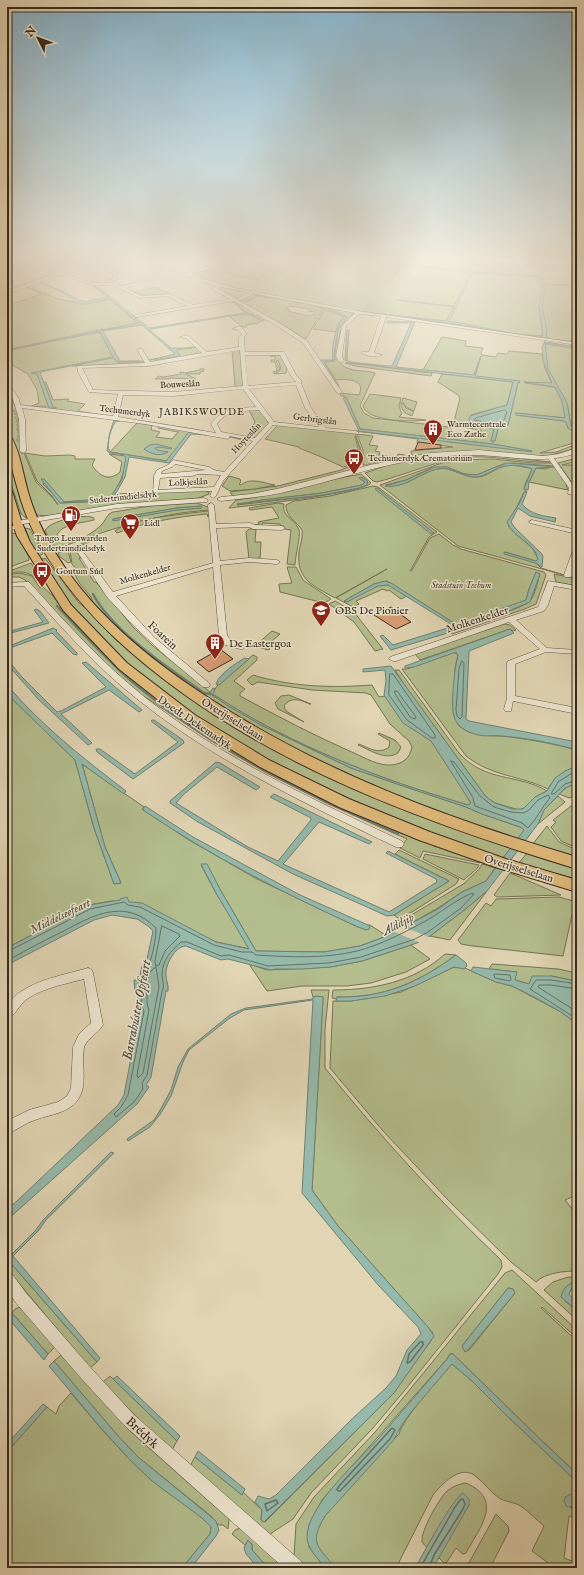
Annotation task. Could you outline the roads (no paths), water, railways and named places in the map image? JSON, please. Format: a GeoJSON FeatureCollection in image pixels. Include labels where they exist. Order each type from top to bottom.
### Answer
{"type":"FeatureCollection","features":[{"type":"Feature","properties":{"kind":"main road","name":"Overijsselselaan"},"geometry":{"type":"LineString","coordinates":[[7,437],[34,522],[50,554],[63,573],[91,607],[133,648],[168,676],[243,726],[296,756],[364,788],[456,825],[533,850],[577,862]]}},
{"type":"Feature","properties":{"kind":"main road","name":"Overijsselselaan"},"geometry":{"type":"LineString","coordinates":[[7,491],[14,525],[54,591],[97,641],[147,686],[199,723],[258,759],[340,801],[423,836],[519,870],[577,886]]}},
{"type":"Feature","properties":{"kind":"street"},"geometry":{"type":"LineString","coordinates":[[245,334],[241,337],[245,388]]}},
{"type":"Feature","properties":{"kind":"street"},"geometry":{"type":"LineString","coordinates":[[294,334],[305,342],[339,392]]}},
{"type":"Feature","properties":{"kind":"street"},"geometry":{"type":"LineString","coordinates":[[341,361],[339,356],[342,334]]}},
{"type":"Feature","properties":{"kind":"street"},"geometry":{"type":"LineString","coordinates":[[371,354],[378,334]]}},
{"type":"Feature","properties":{"kind":"street"},"geometry":{"type":"LineString","coordinates":[[512,334],[577,344]]}},
{"type":"Feature","properties":{"kind":"street"},"geometry":{"type":"LineString","coordinates":[[182,337],[187,336],[205,353]]}},
{"type":"Feature","properties":{"kind":"street"},"geometry":{"type":"LineString","coordinates":[[140,350],[149,364],[205,353],[242,348]]}},
{"type":"Feature","properties":{"kind":"street"},"geometry":{"type":"LineString","coordinates":[[242,354],[282,353],[294,376],[297,377],[299,381],[298,383],[308,408],[323,428]]}},
{"type":"Feature","properties":{"kind":"street"},"geometry":{"type":"LineString","coordinates":[[364,353],[379,355]]}},
{"type":"Feature","properties":{"kind":"street","name":"Bouweslân"},"geometry":{"type":"LineString","coordinates":[[149,364],[79,366],[91,390],[122,393],[173,394],[298,383]]}},
{"type":"Feature","properties":{"kind":"street"},"geometry":{"type":"LineString","coordinates":[[7,385],[13,393],[23,425],[23,451]]}},
{"type":"Feature","properties":{"kind":"street","name":"Hoyteslân"},"geometry":{"type":"LineString","coordinates":[[214,492],[225,474],[272,423],[245,388]]}},
{"type":"Feature","properties":{"kind":"street"},"geometry":{"type":"LineString","coordinates":[[116,416],[122,393]]}},
{"type":"Feature","properties":{"kind":"street","name":"Techumerdyk"},"geometry":{"type":"LineString","coordinates":[[18,406],[145,422],[228,437]]}},
{"type":"Feature","properties":{"kind":"street"},"geometry":{"type":"LineString","coordinates":[[218,432],[214,426],[215,422],[222,415],[235,411],[260,408]]}},
{"type":"Feature","properties":{"kind":"street"},"geometry":{"type":"LineString","coordinates":[[78,411],[162,422],[218,432],[256,442]]}},
{"type":"Feature","properties":{"kind":"street","name":"Gerbrigslân"},"geometry":{"type":"LineString","coordinates":[[272,423],[356,433]]}},
{"type":"Feature","properties":{"kind":"street"},"geometry":{"type":"LineString","coordinates":[[243,440],[256,442]]}},
{"type":"Feature","properties":{"kind":"street"},"geometry":{"type":"LineString","coordinates":[[208,502],[218,503],[221,499],[266,494],[336,476],[361,472],[390,463],[421,456],[459,453],[551,458],[577,450]]}},
{"type":"Feature","properties":{"kind":"street"},"geometry":{"type":"LineString","coordinates":[[551,458],[572,488],[571,494]]}},
{"type":"Feature","properties":{"kind":"street","name":"Lolkjeslân"},"geometry":{"type":"LineString","coordinates":[[212,472],[209,469],[173,462],[170,466],[160,470],[157,476],[155,492],[214,492]]}},
{"type":"Feature","properties":{"kind":"street","name":"Lolkjeslân"},"geometry":{"type":"LineString","coordinates":[[157,476],[192,474],[197,472],[225,474]]}},
{"type":"Feature","properties":{"kind":"street"},"geometry":{"type":"LineString","coordinates":[[221,499],[214,492],[207,497],[213,526],[223,635],[228,643],[240,647]]}},
{"type":"Feature","properties":{"kind":"street","name":"Sudertrimdielsdyk"},"geometry":{"type":"LineString","coordinates":[[14,525],[169,503],[208,502]]}},
{"type":"Feature","properties":{"kind":"street"},"geometry":{"type":"LineString","coordinates":[[532,522],[577,532]]}},
{"type":"Feature","properties":{"kind":"street"},"geometry":{"type":"LineString","coordinates":[[7,529],[14,525]]}},
{"type":"Feature","properties":{"kind":"street"},"geometry":{"type":"LineString","coordinates":[[213,526],[250,525],[253,527],[282,528]]}},
{"type":"Feature","properties":{"kind":"street"},"geometry":{"type":"LineString","coordinates":[[568,575],[577,547]]}},
{"type":"Feature","properties":{"kind":"street","name":"Molkenkelder"},"geometry":{"type":"LineString","coordinates":[[79,550],[110,595],[216,563],[249,560],[276,562]]}},
{"type":"Feature","properties":{"kind":"street","name":"Molkenkelder"},"geometry":{"type":"LineString","coordinates":[[393,659],[511,620],[542,608],[551,583],[577,588]]}},
{"type":"Feature","properties":{"kind":"street","name":"Doedt Dekemadyk"},"geometry":{"type":"LineString","coordinates":[[7,585],[26,584],[103,665],[145,701],[192,735],[286,790],[399,844]]}},
{"type":"Feature","properties":{"kind":"street","name":"Foarein"},"geometry":{"type":"LineString","coordinates":[[110,595],[145,634],[206,686]]}},
{"type":"Feature","properties":{"kind":"street"},"geometry":{"type":"LineString","coordinates":[[511,620],[545,650]]}},
{"type":"Feature","properties":{"kind":"street"},"geometry":{"type":"LineString","coordinates":[[508,710],[509,701],[511,698],[511,663],[545,650],[577,652]]}},
{"type":"Feature","properties":{"kind":"street"},"geometry":{"type":"LineString","coordinates":[[511,698],[577,711]]}},
{"type":"Feature","properties":{"kind":"street"},"geometry":{"type":"LineString","coordinates":[[7,1014],[25,994],[64,979],[88,973],[96,1025],[85,1034],[80,1041],[77,1052],[76,1092],[72,1099],[66,1104],[30,1116],[7,1128]]}},
{"type":"Feature","properties":{"kind":"street","name":"Brédyk"},"geometry":{"type":"LineString","coordinates":[[7,1279],[21,1298],[85,1372],[129,1420],[296,1568]]}},
{"type":"Feature","properties":{"kind":"water"},"geometry":{"type":"Polygon","coordinates":[[[83,334],[87,334],[7,350],[83,334]]]}},
{"type":"Feature","properties":{"kind":"water"},"geometry":{"type":"Polygon","coordinates":[[[101,334],[105,334],[120,361],[140,361],[119,362],[112,358],[40,372],[53,407],[57,408],[49,408],[37,374],[31,373],[113,357],[101,334]]]}},
{"type":"Feature","properties":{"kind":"water"},"geometry":{"type":"Polygon","coordinates":[[[153,334],[155,334],[171,348],[192,348],[176,350],[180,356],[154,359],[175,354],[153,334]]]}},
{"type":"Feature","properties":{"kind":"water"},"geometry":{"type":"Polygon","coordinates":[[[335,334],[337,334],[334,356],[335,360],[324,362],[339,386],[338,387],[319,360],[333,360],[335,334]]]}},
{"type":"Feature","properties":{"kind":"water"},"geometry":{"type":"Polygon","coordinates":[[[347,334],[349,334],[347,359],[349,362],[345,360],[347,334]]]}},
{"type":"Feature","properties":{"kind":"water"},"geometry":{"type":"Polygon","coordinates":[[[406,334],[410,334],[396,367],[474,375],[481,356],[475,376],[520,381],[518,383],[508,425],[499,425],[495,441],[491,441],[494,429],[469,425],[470,416],[507,405],[513,382],[349,362],[392,366],[406,334]]]}},
{"type":"Feature","properties":{"kind":"water"},"geometry":{"type":"Polygon","coordinates":[[[543,334],[546,334],[548,338],[523,335],[543,336],[543,334]]]}},
{"type":"Feature","properties":{"kind":"water"},"geometry":{"type":"Polygon","coordinates":[[[544,343],[577,347],[577,349],[545,344],[548,369],[567,403],[571,426],[577,431],[577,434],[568,428],[566,422],[564,421],[516,415],[516,413],[565,418],[562,401],[555,387],[524,382],[552,383],[544,363],[542,348],[544,343]]]}},
{"type":"Feature","properties":{"kind":"water"},"geometry":{"type":"Polygon","coordinates":[[[346,397],[360,429],[492,444],[532,452],[359,431],[343,398],[346,397]]]}},
{"type":"Feature","properties":{"kind":"water"},"geometry":{"type":"Polygon","coordinates":[[[114,420],[120,421],[115,422],[109,436],[114,420]]]}},
{"type":"Feature","properties":{"kind":"water"},"geometry":{"type":"Polygon","coordinates":[[[189,432],[207,435],[191,434],[169,463],[129,457],[125,477],[112,500],[60,503],[41,479],[44,479],[64,502],[110,498],[122,479],[126,457],[122,455],[112,453],[107,451],[108,443],[110,452],[166,461],[189,432]]]}},
{"type":"Feature","properties":{"kind":"water"},"geometry":{"type":"Polygon","coordinates":[[[156,444],[172,448],[155,448],[157,450],[168,452],[158,455],[144,449],[150,445],[156,444]]]}},
{"type":"Feature","properties":{"kind":"water"},"geometry":{"type":"Polygon","coordinates":[[[508,463],[555,467],[536,468],[529,482],[528,490],[524,489],[532,469],[514,465],[500,467],[479,477],[466,476],[452,470],[442,468],[431,471],[399,485],[385,486],[406,480],[435,467],[447,467],[464,474],[477,475],[508,463]]]}},
{"type":"Feature","properties":{"kind":"water"},"geometry":{"type":"Polygon","coordinates":[[[360,477],[367,480],[367,485],[323,495],[237,504],[322,493],[362,485],[365,482],[359,478],[360,477]]]}},
{"type":"Feature","properties":{"kind":"water"},"geometry":{"type":"Polygon","coordinates":[[[377,488],[434,533],[431,534],[375,489],[377,488]]]}},
{"type":"Feature","properties":{"kind":"water"},"geometry":{"type":"Polygon","coordinates":[[[524,492],[527,492],[522,504],[529,511],[547,517],[556,518],[555,522],[530,516],[518,508],[511,522],[515,528],[541,553],[543,556],[542,567],[536,563],[504,554],[504,552],[536,561],[538,559],[533,548],[514,532],[507,522],[519,504],[524,492]]]}},
{"type":"Feature","properties":{"kind":"water"},"geometry":{"type":"Polygon","coordinates":[[[201,506],[202,508],[177,510],[113,521],[113,519],[177,508],[201,506]]]}},
{"type":"Feature","properties":{"kind":"water"},"geometry":{"type":"Polygon","coordinates":[[[536,572],[540,574],[530,602],[504,613],[489,615],[489,613],[526,600],[536,572]]]}},
{"type":"Feature","properties":{"kind":"water"},"geometry":{"type":"Polygon","coordinates":[[[385,581],[391,583],[457,625],[478,618],[482,619],[451,632],[391,650],[380,636],[383,635],[393,645],[454,626],[388,585],[378,586],[347,602],[344,601],[374,584],[385,581]]]}},
{"type":"Feature","properties":{"kind":"water"},"geometry":{"type":"Polygon","coordinates":[[[36,609],[40,611],[49,623],[7,634],[7,632],[43,622],[34,610],[36,609]]]}},
{"type":"Feature","properties":{"kind":"water"},"geometry":{"type":"Polygon","coordinates":[[[53,628],[57,630],[56,631],[77,653],[77,655],[73,654],[52,633],[7,649],[7,647],[53,628]]]}},
{"type":"Feature","properties":{"kind":"water"},"geometry":{"type":"Polygon","coordinates":[[[510,629],[514,633],[469,651],[466,719],[469,721],[577,742],[577,750],[530,739],[481,736],[469,732],[458,724],[453,713],[454,677],[458,655],[456,652],[414,667],[405,668],[405,666],[510,629]]]}},
{"type":"Feature","properties":{"kind":"water"},"geometry":{"type":"Polygon","coordinates":[[[245,658],[249,659],[219,685],[216,684],[224,673],[245,658]]]}},
{"type":"Feature","properties":{"kind":"water"},"geometry":{"type":"Polygon","coordinates":[[[7,659],[22,677],[57,712],[106,687],[82,663],[86,662],[142,710],[139,712],[109,690],[61,714],[92,743],[88,745],[39,700],[7,664],[7,659]]]}},
{"type":"Feature","properties":{"kind":"water"},"geometry":{"type":"Polygon","coordinates":[[[391,666],[486,797],[495,803],[512,809],[523,809],[535,797],[547,791],[555,778],[565,771],[577,766],[577,783],[565,788],[544,810],[538,824],[487,891],[430,936],[417,943],[362,961],[330,967],[271,970],[228,959],[221,960],[186,946],[178,949],[167,966],[166,977],[168,991],[166,991],[151,1077],[146,1085],[149,1087],[137,1104],[7,1220],[7,1209],[118,1105],[124,1095],[140,1010],[136,1007],[139,994],[135,993],[134,980],[139,980],[142,966],[146,964],[153,931],[137,919],[112,915],[94,920],[7,965],[7,948],[89,905],[120,900],[127,897],[129,902],[142,903],[216,942],[249,949],[201,864],[207,864],[256,951],[324,952],[360,946],[387,936],[438,909],[462,892],[486,881],[524,830],[520,827],[466,807],[351,768],[263,726],[228,706],[210,693],[213,688],[215,689],[213,694],[242,712],[304,745],[336,759],[401,784],[468,805],[471,803],[431,741],[403,723],[384,695],[386,681],[385,670],[363,672],[363,669],[391,666]]]}},
{"type":"Feature","properties":{"kind":"water"},"geometry":{"type":"Polygon","coordinates":[[[7,685],[49,728],[126,791],[124,794],[82,764],[105,847],[121,883],[114,884],[94,828],[75,760],[11,698],[7,693],[7,685]]]}},
{"type":"Feature","properties":{"kind":"water"},"geometry":{"type":"Polygon","coordinates":[[[152,720],[183,740],[184,743],[133,779],[97,752],[96,749],[100,749],[135,774],[178,742],[151,721],[152,720]]]}},
{"type":"Feature","properties":{"kind":"water"},"geometry":{"type":"Polygon","coordinates":[[[216,762],[260,787],[256,790],[217,767],[184,794],[176,803],[248,847],[278,861],[311,820],[311,818],[270,797],[274,794],[372,842],[369,844],[319,822],[283,864],[285,865],[389,912],[437,882],[436,879],[386,853],[388,851],[449,881],[394,915],[387,916],[293,874],[198,822],[170,803],[170,801],[216,762]]]}},
{"type":"Feature","properties":{"kind":"water"},"geometry":{"type":"Polygon","coordinates":[[[145,806],[193,837],[300,895],[370,925],[369,929],[366,930],[358,927],[248,873],[169,827],[143,810],[145,806]]]}},
{"type":"Feature","properties":{"kind":"water"},"geometry":{"type":"Polygon","coordinates":[[[456,955],[466,963],[467,966],[464,969],[454,967],[415,986],[385,996],[351,1001],[336,1001],[337,997],[370,995],[400,987],[428,974],[456,955]]]}},
{"type":"Feature","properties":{"kind":"water"},"geometry":{"type":"Polygon","coordinates":[[[473,967],[517,972],[515,980],[529,984],[532,976],[551,976],[577,981],[577,1024],[561,1012],[512,986],[496,982],[471,971],[473,967]]]}},
{"type":"Feature","properties":{"kind":"water"},"geometry":{"type":"Polygon","coordinates":[[[313,997],[323,997],[323,1001],[312,1190],[338,1226],[428,1327],[434,1336],[394,1393],[264,1522],[261,1520],[262,1510],[255,1502],[258,1496],[269,1499],[276,1495],[353,1418],[386,1388],[396,1376],[407,1350],[421,1334],[418,1327],[379,1286],[302,1193],[313,1000],[244,1010],[230,1018],[189,1050],[183,1062],[171,1096],[161,1113],[150,1127],[128,1141],[127,1139],[154,1120],[171,1090],[178,1067],[188,1049],[231,1014],[246,1008],[313,999],[313,997]]]}},
{"type":"Feature","properties":{"kind":"water"},"geometry":{"type":"Polygon","coordinates":[[[111,1152],[114,1153],[46,1220],[39,1230],[13,1256],[100,1358],[97,1362],[15,1268],[7,1258],[7,1250],[9,1249],[12,1254],[35,1231],[43,1220],[111,1152]]]}},
{"type":"Feature","properties":{"kind":"water"},"geometry":{"type":"Polygon","coordinates":[[[577,1282],[577,1287],[572,1288],[569,1294],[577,1303],[577,1311],[561,1297],[566,1286],[577,1282]]]}},
{"type":"Feature","properties":{"kind":"water"},"geometry":{"type":"Polygon","coordinates":[[[508,1288],[513,1289],[515,1293],[465,1352],[462,1346],[508,1288]]]}},
{"type":"Feature","properties":{"kind":"water"},"geometry":{"type":"Polygon","coordinates":[[[12,1313],[48,1354],[44,1360],[7,1317],[12,1313]]]}},
{"type":"Feature","properties":{"kind":"water"},"geometry":{"type":"Polygon","coordinates":[[[450,1354],[453,1354],[577,1474],[577,1482],[472,1381],[452,1364],[412,1411],[393,1441],[325,1516],[317,1532],[317,1544],[336,1568],[325,1568],[311,1550],[307,1537],[309,1525],[315,1512],[334,1485],[386,1430],[450,1354]]]}},
{"type":"Feature","properties":{"kind":"water"},"geometry":{"type":"Polygon","coordinates":[[[54,1361],[138,1457],[216,1521],[219,1530],[216,1536],[191,1568],[182,1568],[210,1534],[211,1527],[202,1518],[152,1481],[131,1461],[100,1427],[49,1366],[54,1361]]]}},
{"type":"Feature","properties":{"kind":"water"},"geometry":{"type":"Polygon","coordinates":[[[117,1376],[180,1436],[177,1441],[113,1379],[117,1376]]]}},
{"type":"Feature","properties":{"kind":"water"},"geometry":{"type":"Polygon","coordinates":[[[43,1404],[47,1407],[7,1452],[7,1444],[43,1404]]]}},
{"type":"Feature","properties":{"kind":"water"},"geometry":{"type":"Polygon","coordinates":[[[198,1451],[245,1489],[242,1495],[195,1457],[198,1451]]]}},
{"type":"Feature","properties":{"kind":"water"},"geometry":{"type":"Polygon","coordinates":[[[463,1493],[469,1499],[469,1505],[433,1568],[415,1568],[453,1504],[463,1493]]]}},
{"type":"Feature","properties":{"kind":"water"},"geometry":{"type":"Polygon","coordinates":[[[571,1494],[577,1494],[577,1506],[567,1507],[564,1501],[566,1497],[571,1494]]]}},
{"type":"Feature","properties":{"kind":"water"},"geometry":{"type":"Polygon","coordinates":[[[248,1540],[252,1545],[252,1550],[268,1568],[258,1568],[246,1554],[244,1548],[248,1540]]]}},
{"type":"Feature","properties":{"kind":"waterway"},"geometry":{"type":"LineString","coordinates":[[139,421],[202,431]]}},
{"type":"Feature","properties":{"kind":"waterway"},"geometry":{"type":"LineString","coordinates":[[228,436],[245,440]]}},
{"type":"Feature","properties":{"kind":"waterway"},"geometry":{"type":"LineString","coordinates":[[93,594],[114,622],[143,648],[204,693],[210,694]]}},
{"type":"Feature","properties":{"kind":"waterway"},"geometry":{"type":"LineString","coordinates":[[57,606],[129,679],[159,704],[191,726],[258,767],[292,785],[398,834]]}},
{"type":"Feature","properties":{"kind":"place","name":"Warmtecentrale Eco Zathe"},"geometry":{"type":"Point","coordinates":[433,446]}},
{"type":"Feature","properties":{"kind":"place","name":"Techumerdyk/Crematorium"},"geometry":{"type":"Point","coordinates":[354,475]}},
{"type":"Feature","properties":{"kind":"place","name":"Tango Leeuwarden Sudertrimdielsdyk"},"geometry":{"type":"Point","coordinates":[71,532]}},
{"type":"Feature","properties":{"kind":"place","name":"Lidl"},"geometry":{"type":"Point","coordinates":[130,540]}},
{"type":"Feature","properties":{"kind":"place","name":"Goutum Súd"},"geometry":{"type":"Point","coordinates":[42,588]}},
{"type":"Feature","properties":{"kind":"place","name":"OBS De Pionier"},"geometry":{"type":"Point","coordinates":[321,627]}},
{"type":"Feature","properties":{"kind":"place","name":"De Eastergoa"},"geometry":{"type":"Point","coordinates":[215,660]}},
{"type":"Feature","properties":{"kind":"district","name":"JABIKSWOUDE"},"geometry":{"type":"Point","coordinates":[202,411]}},
{"type":"Feature","properties":{"kind":"park label","name":"Stadstuin Techum"},"geometry":{"type":"Point","coordinates":[461,585]}},
{"type":"Feature","properties":{"kind":"water label","name":"Middelseefeart"},"geometry":{"type":"Point","coordinates":[60,916]}},
{"type":"Feature","properties":{"kind":"water label","name":"Alddjip"},"geometry":{"type":"Point","coordinates":[398,924]}},
{"type":"Feature","properties":{"kind":"water label","name":"Barrahúster Opfeart"},"geometry":{"type":"Point","coordinates":[136,1010]}}]}
